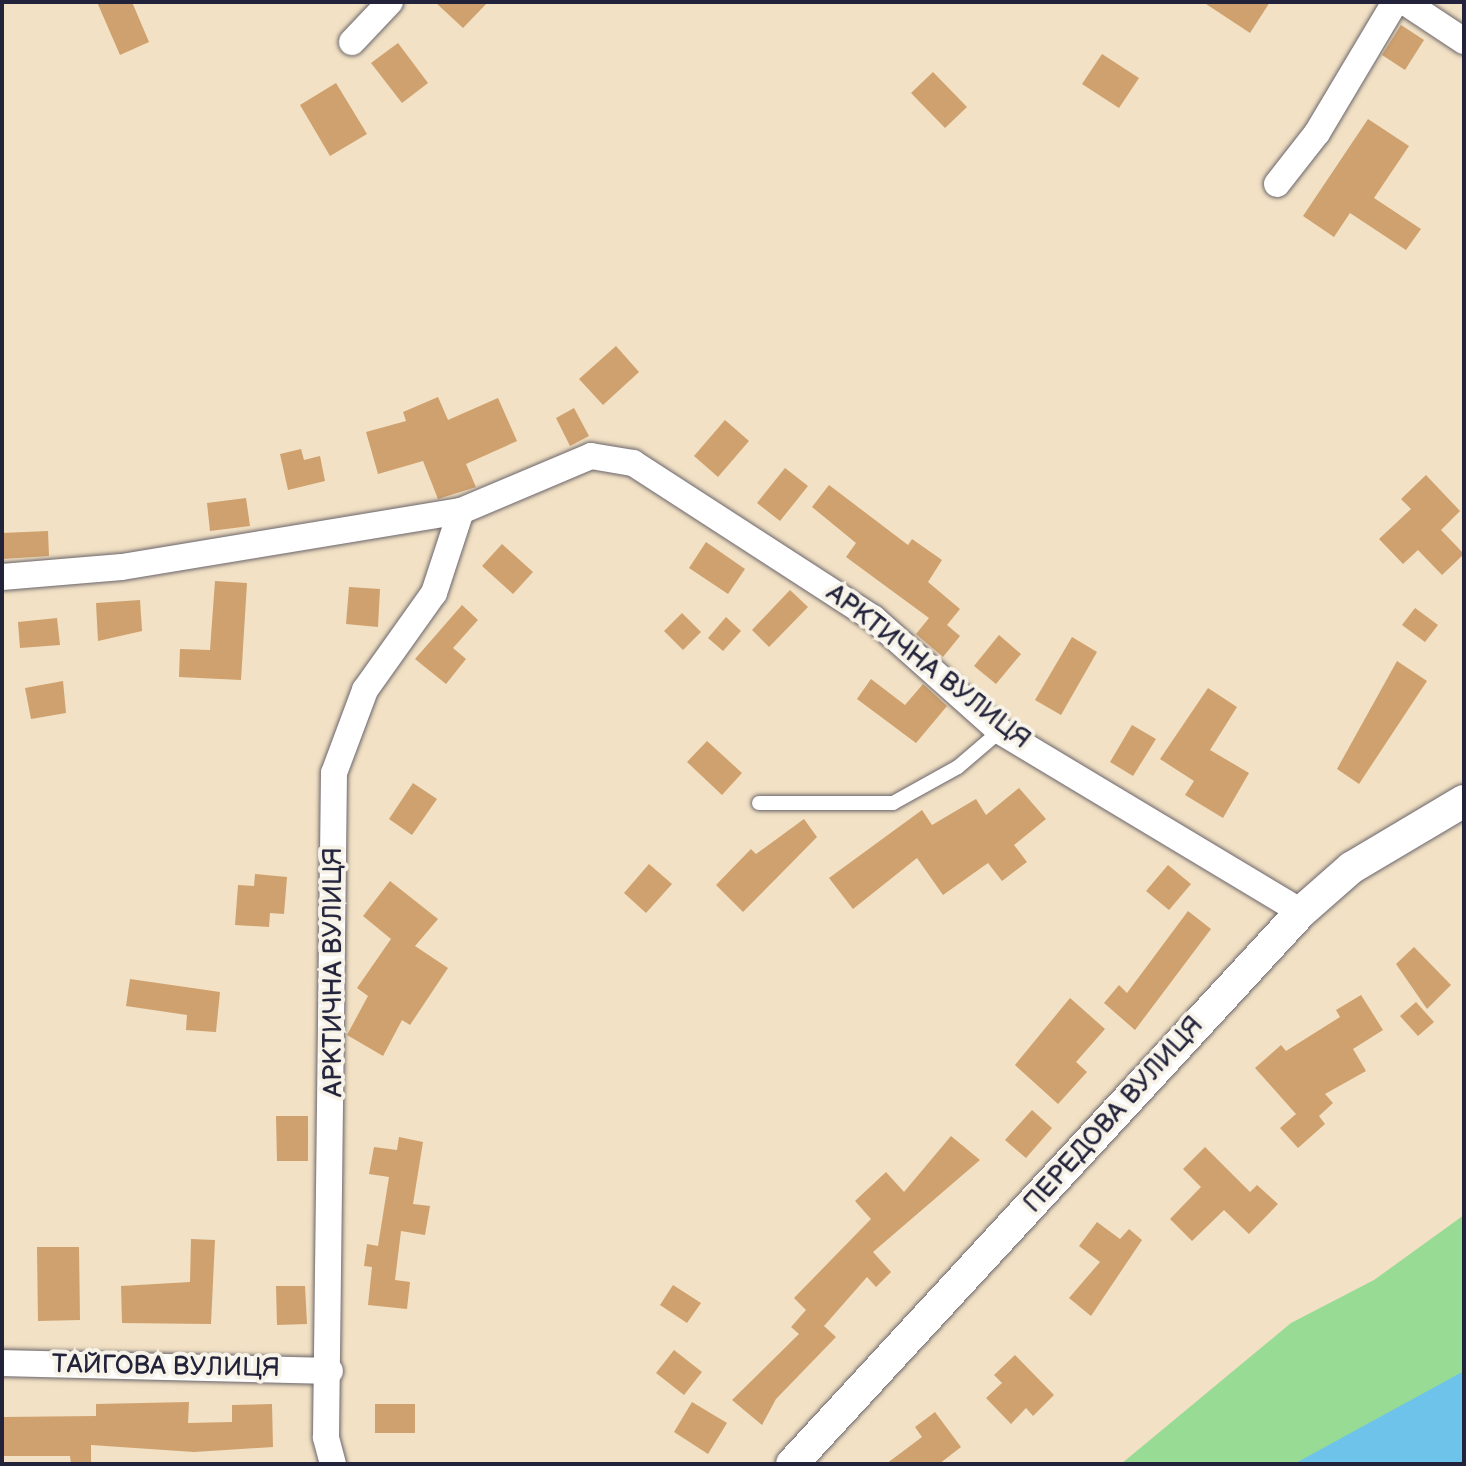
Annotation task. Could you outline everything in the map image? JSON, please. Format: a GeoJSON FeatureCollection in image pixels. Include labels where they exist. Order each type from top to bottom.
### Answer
{"type":"FeatureCollection","features":[{"type":"Feature","properties":{"kind":"street"},"geometry":{"type":"LineString","coordinates":[[352,42],[390,2]]}},
{"type":"Feature","properties":{"kind":"street"},"geometry":{"type":"LineString","coordinates":[[1277,184],[1317,133],[1395,2]]}},
{"type":"Feature","properties":{"kind":"street"},"geometry":{"type":"LineString","coordinates":[[1405,2],[1464,41]]}},
{"type":"Feature","properties":{"kind":"street","name":"АРКТИЧНА ВУЛИЦЯ"},"geometry":{"type":"LineString","coordinates":[[2,577],[122,567],[461,511],[591,456],[633,463],[873,618],[1000,731],[1301,912]]}},
{"type":"Feature","properties":{"kind":"street","name":"АРКТИЧНА ВУЛИЦЯ"},"geometry":{"type":"LineString","coordinates":[[333,1464],[326,1437],[330,1371],[334,773],[365,690],[434,593],[461,511]]}},
{"type":"Feature","properties":{"kind":"street","name":"ПЕРЕДОВА ВУЛИЦЯ"},"geometry":{"type":"LineString","coordinates":[[792,1464],[1301,912],[1351,868],[1464,801]]}},
{"type":"Feature","properties":{"kind":"street","name":"ТАЙГОВА ВУЛИЦЯ"},"geometry":{"type":"LineString","coordinates":[[2,1363],[330,1371]]}},
{"type":"Feature","properties":{"kind":"lane"},"geometry":{"type":"LineString","coordinates":[[759,803],[893,803],[958,767],[1000,731]]}},
{"type":"Feature","properties":{"kind":"green space"},"geometry":{"type":"Polygon","coordinates":[[[1464,1215],[1464,1464],[1121,1464],[1291,1323],[1374,1280],[1464,1215]]]}},
{"type":"Feature","properties":{"kind":"water"},"geometry":{"type":"Polygon","coordinates":[[[1464,1371],[1464,1464],[1294,1464],[1464,1371]]]}},
{"type":"Feature","properties":{"kind":"building"},"geometry":{"type":"Polygon","coordinates":[[[97,2],[132,2],[149,42],[120,55],[97,2]]]}},
{"type":"Feature","properties":{"kind":"building"},"geometry":{"type":"Polygon","coordinates":[[[435,2],[488,2],[463,28],[435,2]]]}},
{"type":"Feature","properties":{"kind":"building"},"geometry":{"type":"Polygon","coordinates":[[[1203,2],[1270,2],[1250,33],[1203,2]]]}},
{"type":"Feature","properties":{"kind":"building"},"geometry":{"type":"Polygon","coordinates":[[[1401,25],[1424,40],[1405,70],[1382,55],[1401,25]]]}},
{"type":"Feature","properties":{"kind":"building"},"geometry":{"type":"Polygon","coordinates":[[[398,43],[428,83],[402,103],[371,63],[398,43]]]}},
{"type":"Feature","properties":{"kind":"building"},"geometry":{"type":"Polygon","coordinates":[[[1102,54],[1139,78],[1119,108],[1082,84],[1102,54]]]}},
{"type":"Feature","properties":{"kind":"building"},"geometry":{"type":"Polygon","coordinates":[[[933,72],[967,107],[945,128],[911,93],[933,72]]]}},
{"type":"Feature","properties":{"kind":"building"},"geometry":{"type":"Polygon","coordinates":[[[336,83],[367,134],[330,156],[300,105],[336,83]]]}},
{"type":"Feature","properties":{"kind":"building"},"geometry":{"type":"Polygon","coordinates":[[[1368,119],[1409,146],[1374,198],[1421,229],[1406,250],[1350,213],[1334,237],[1303,216],[1368,119]]]}},
{"type":"Feature","properties":{"kind":"building"},"geometry":{"type":"Polygon","coordinates":[[[616,346],[639,372],[603,405],[579,379],[616,346]]]}},
{"type":"Feature","properties":{"kind":"building"},"geometry":{"type":"Polygon","coordinates":[[[438,397],[448,420],[498,398],[517,441],[466,464],[476,487],[438,499],[423,461],[378,474],[366,432],[406,421],[403,412],[438,397]]]}},
{"type":"Feature","properties":{"kind":"building"},"geometry":{"type":"Polygon","coordinates":[[[574,408],[589,436],[570,446],[556,418],[574,408]]]}},
{"type":"Feature","properties":{"kind":"building"},"geometry":{"type":"Polygon","coordinates":[[[725,420],[749,441],[718,477],[694,456],[725,420]]]}},
{"type":"Feature","properties":{"kind":"building"},"geometry":{"type":"Polygon","coordinates":[[[301,449],[304,460],[320,456],[325,481],[288,490],[280,454],[301,449]]]}},
{"type":"Feature","properties":{"kind":"building"},"geometry":{"type":"Polygon","coordinates":[[[785,468],[808,486],[780,521],[757,503],[785,468]]]}},
{"type":"Feature","properties":{"kind":"building"},"geometry":{"type":"Polygon","coordinates":[[[1426,475],[1460,511],[1441,530],[1464,554],[1442,575],[1418,550],[1403,564],[1379,539],[1411,509],[1401,499],[1426,475]]]}},
{"type":"Feature","properties":{"kind":"building"},"geometry":{"type":"Polygon","coordinates":[[[829,485],[908,545],[912,539],[942,560],[928,582],[960,609],[947,625],[960,636],[943,657],[916,634],[929,618],[846,557],[856,543],[812,507],[829,485]]]}},
{"type":"Feature","properties":{"kind":"building"},"geometry":{"type":"Polygon","coordinates":[[[246,498],[250,526],[210,531],[207,503],[246,498]]]}},
{"type":"Feature","properties":{"kind":"building"},"geometry":{"type":"Polygon","coordinates":[[[48,531],[49,556],[2,559],[2,533],[48,531]]]}},
{"type":"Feature","properties":{"kind":"building"},"geometry":{"type":"Polygon","coordinates":[[[706,542],[745,569],[728,594],[689,568],[706,542]]]}},
{"type":"Feature","properties":{"kind":"building"},"geometry":{"type":"Polygon","coordinates":[[[502,544],[533,572],[513,594],[482,566],[502,544]]]}},
{"type":"Feature","properties":{"kind":"building"},"geometry":{"type":"Polygon","coordinates":[[[215,581],[247,583],[241,680],[179,677],[180,649],[210,650],[215,581]]]}},
{"type":"Feature","properties":{"kind":"building"},"geometry":{"type":"Polygon","coordinates":[[[349,587],[380,589],[378,627],[346,624],[349,587]]]}},
{"type":"Feature","properties":{"kind":"building"},"geometry":{"type":"Polygon","coordinates":[[[790,590],[808,607],[769,647],[752,630],[790,590]]]}},
{"type":"Feature","properties":{"kind":"building"},"geometry":{"type":"Polygon","coordinates":[[[140,600],[142,631],[98,641],[96,603],[140,600]]]}},
{"type":"Feature","properties":{"kind":"building"},"geometry":{"type":"Polygon","coordinates":[[[462,605],[478,620],[453,648],[466,659],[446,684],[415,659],[462,605]]]}},
{"type":"Feature","properties":{"kind":"building"},"geometry":{"type":"Polygon","coordinates":[[[1415,608],[1438,625],[1425,642],[1402,625],[1415,608]]]}},
{"type":"Feature","properties":{"kind":"building"},"geometry":{"type":"Polygon","coordinates":[[[682,613],[701,632],[683,650],[664,631],[682,613]]]}},
{"type":"Feature","properties":{"kind":"building"},"geometry":{"type":"Polygon","coordinates":[[[726,617],[741,631],[723,651],[708,638],[726,617]]]}},
{"type":"Feature","properties":{"kind":"building"},"geometry":{"type":"Polygon","coordinates":[[[57,618],[60,645],[20,648],[18,622],[57,618]]]}},
{"type":"Feature","properties":{"kind":"building"},"geometry":{"type":"Polygon","coordinates":[[[999,635],[1021,654],[996,684],[974,666],[999,635]]]}},
{"type":"Feature","properties":{"kind":"building"},"geometry":{"type":"Polygon","coordinates":[[[1072,637],[1097,652],[1061,715],[1035,700],[1072,637]]]}},
{"type":"Feature","properties":{"kind":"building"},"geometry":{"type":"Polygon","coordinates":[[[1397,661],[1427,681],[1359,784],[1337,769],[1397,661]]]}},
{"type":"Feature","properties":{"kind":"building"},"geometry":{"type":"Polygon","coordinates":[[[871,679],[905,705],[923,684],[947,706],[916,743],[857,699],[871,679]]]}},
{"type":"Feature","properties":{"kind":"building"},"geometry":{"type":"Polygon","coordinates":[[[63,681],[66,713],[31,719],[25,688],[63,681]]]}},
{"type":"Feature","properties":{"kind":"building"},"geometry":{"type":"Polygon","coordinates":[[[1208,688],[1237,707],[1210,750],[1249,773],[1223,818],[1185,795],[1194,781],[1160,759],[1208,688]]]}},
{"type":"Feature","properties":{"kind":"building"},"geometry":{"type":"Polygon","coordinates":[[[1132,725],[1156,739],[1133,776],[1110,762],[1132,725]]]}},
{"type":"Feature","properties":{"kind":"building"},"geometry":{"type":"Polygon","coordinates":[[[707,741],[742,773],[722,795],[687,762],[707,741]]]}},
{"type":"Feature","properties":{"kind":"building"},"geometry":{"type":"Polygon","coordinates":[[[413,783],[437,799],[412,835],[389,819],[413,783]]]}},
{"type":"Feature","properties":{"kind":"building"},"geometry":{"type":"Polygon","coordinates":[[[1019,788],[1046,819],[1014,845],[1027,862],[1002,881],[988,863],[943,895],[917,858],[853,909],[829,878],[922,810],[932,825],[976,799],[986,815],[1019,788]]]}},
{"type":"Feature","properties":{"kind":"building"},"geometry":{"type":"Polygon","coordinates":[[[804,819],[817,837],[743,912],[716,885],[751,849],[756,854],[804,819]]]}},
{"type":"Feature","properties":{"kind":"building"},"geometry":{"type":"Polygon","coordinates":[[[649,864],[672,884],[646,913],[624,893],[649,864]]]}},
{"type":"Feature","properties":{"kind":"building"},"geometry":{"type":"Polygon","coordinates":[[[1168,865],[1191,884],[1169,910],[1146,891],[1168,865]]]}},
{"type":"Feature","properties":{"kind":"building"},"geometry":{"type":"Polygon","coordinates":[[[255,874],[287,877],[284,914],[270,913],[269,927],[235,925],[238,885],[254,886],[255,874]]]}},
{"type":"Feature","properties":{"kind":"building"},"geometry":{"type":"Polygon","coordinates":[[[390,881],[438,919],[415,946],[448,968],[410,1025],[402,1020],[383,1056],[347,1035],[368,996],[357,988],[391,939],[363,916],[390,881]]]}},
{"type":"Feature","properties":{"kind":"building"},"geometry":{"type":"Polygon","coordinates":[[[1188,911],[1211,929],[1135,1030],[1104,1003],[1119,985],[1127,993],[1188,911]]]}},
{"type":"Feature","properties":{"kind":"building"},"geometry":{"type":"Polygon","coordinates":[[[1414,947],[1451,985],[1427,1009],[1396,964],[1414,947]]]}},
{"type":"Feature","properties":{"kind":"building"},"geometry":{"type":"Polygon","coordinates":[[[130,979],[220,992],[216,1032],[186,1030],[187,1015],[126,1006],[130,979]]]}},
{"type":"Feature","properties":{"kind":"building"},"geometry":{"type":"Polygon","coordinates":[[[1361,995],[1383,1030],[1353,1049],[1366,1071],[1325,1094],[1333,1103],[1319,1116],[1325,1124],[1298,1148],[1280,1128],[1296,1114],[1255,1068],[1281,1045],[1286,1051],[1340,1017],[1336,1010],[1361,995]]]}},
{"type":"Feature","properties":{"kind":"building"},"geometry":{"type":"Polygon","coordinates":[[[1070,998],[1105,1029],[1076,1062],[1087,1072],[1058,1104],[1015,1065],[1070,998]]]}},
{"type":"Feature","properties":{"kind":"building"},"geometry":{"type":"Polygon","coordinates":[[[1416,1002],[1434,1022],[1418,1036],[1400,1016],[1416,1002]]]}},
{"type":"Feature","properties":{"kind":"building"},"geometry":{"type":"Polygon","coordinates":[[[1032,1110],[1052,1128],[1026,1158],[1005,1140],[1032,1110]]]}},
{"type":"Feature","properties":{"kind":"building"},"geometry":{"type":"Polygon","coordinates":[[[276,1116],[308,1116],[308,1161],[277,1161],[276,1116]]]}},
{"type":"Feature","properties":{"kind":"building"},"geometry":{"type":"Polygon","coordinates":[[[951,1136],[980,1160],[873,1252],[891,1272],[876,1287],[867,1277],[824,1326],[836,1337],[776,1399],[762,1425],[732,1400],[799,1334],[791,1327],[806,1310],[794,1298],[871,1219],[855,1201],[886,1172],[904,1192],[951,1136]]]}},
{"type":"Feature","properties":{"kind":"building"},"geometry":{"type":"Polygon","coordinates":[[[399,1137],[423,1142],[413,1204],[430,1206],[425,1235],[401,1231],[395,1280],[410,1282],[407,1309],[368,1305],[372,1267],[364,1266],[367,1244],[378,1246],[389,1177],[369,1174],[374,1147],[397,1150],[399,1137]]]}},
{"type":"Feature","properties":{"kind":"building"},"geometry":{"type":"Polygon","coordinates":[[[1205,1147],[1250,1192],[1257,1185],[1278,1204],[1249,1234],[1224,1210],[1192,1241],[1170,1219],[1201,1187],[1183,1169],[1205,1147]]]}},
{"type":"Feature","properties":{"kind":"building"},"geometry":{"type":"Polygon","coordinates":[[[1097,1222],[1120,1239],[1129,1229],[1142,1240],[1091,1316],[1069,1298],[1100,1262],[1079,1246],[1097,1222]]]}},
{"type":"Feature","properties":{"kind":"building"},"geometry":{"type":"Polygon","coordinates":[[[191,1239],[215,1240],[211,1324],[122,1323],[121,1286],[190,1282],[191,1239]]]}},
{"type":"Feature","properties":{"kind":"building"},"geometry":{"type":"Polygon","coordinates":[[[37,1247],[79,1247],[80,1320],[38,1321],[37,1247]]]}},
{"type":"Feature","properties":{"kind":"building"},"geometry":{"type":"Polygon","coordinates":[[[673,1285],[701,1303],[687,1323],[660,1305],[673,1285]]]}},
{"type":"Feature","properties":{"kind":"building"},"geometry":{"type":"Polygon","coordinates":[[[276,1286],[305,1286],[307,1324],[277,1325],[276,1286]]]}},
{"type":"Feature","properties":{"kind":"building"},"geometry":{"type":"Polygon","coordinates":[[[674,1350],[702,1372],[684,1395],[656,1373],[674,1350]]]}},
{"type":"Feature","properties":{"kind":"building"},"geometry":{"type":"Polygon","coordinates":[[[1015,1355],[1054,1395],[1033,1416],[1026,1408],[1011,1424],[986,1398],[1002,1383],[994,1375],[1015,1355]]]}},
{"type":"Feature","properties":{"kind":"building"},"geometry":{"type":"Polygon","coordinates":[[[189,1402],[188,1423],[232,1422],[232,1405],[272,1404],[273,1447],[194,1452],[91,1445],[91,1464],[71,1464],[70,1456],[2,1456],[2,1417],[96,1416],[96,1404],[189,1402]]]}},
{"type":"Feature","properties":{"kind":"building"},"geometry":{"type":"Polygon","coordinates":[[[692,1402],[727,1423],[708,1454],[674,1432],[692,1402]]]}},
{"type":"Feature","properties":{"kind":"building"},"geometry":{"type":"Polygon","coordinates":[[[375,1404],[415,1404],[415,1433],[375,1433],[375,1404]]]}},
{"type":"Feature","properties":{"kind":"building"},"geometry":{"type":"Polygon","coordinates":[[[935,1412],[961,1447],[939,1464],[886,1464],[922,1437],[915,1427],[935,1412]]]}}]}
